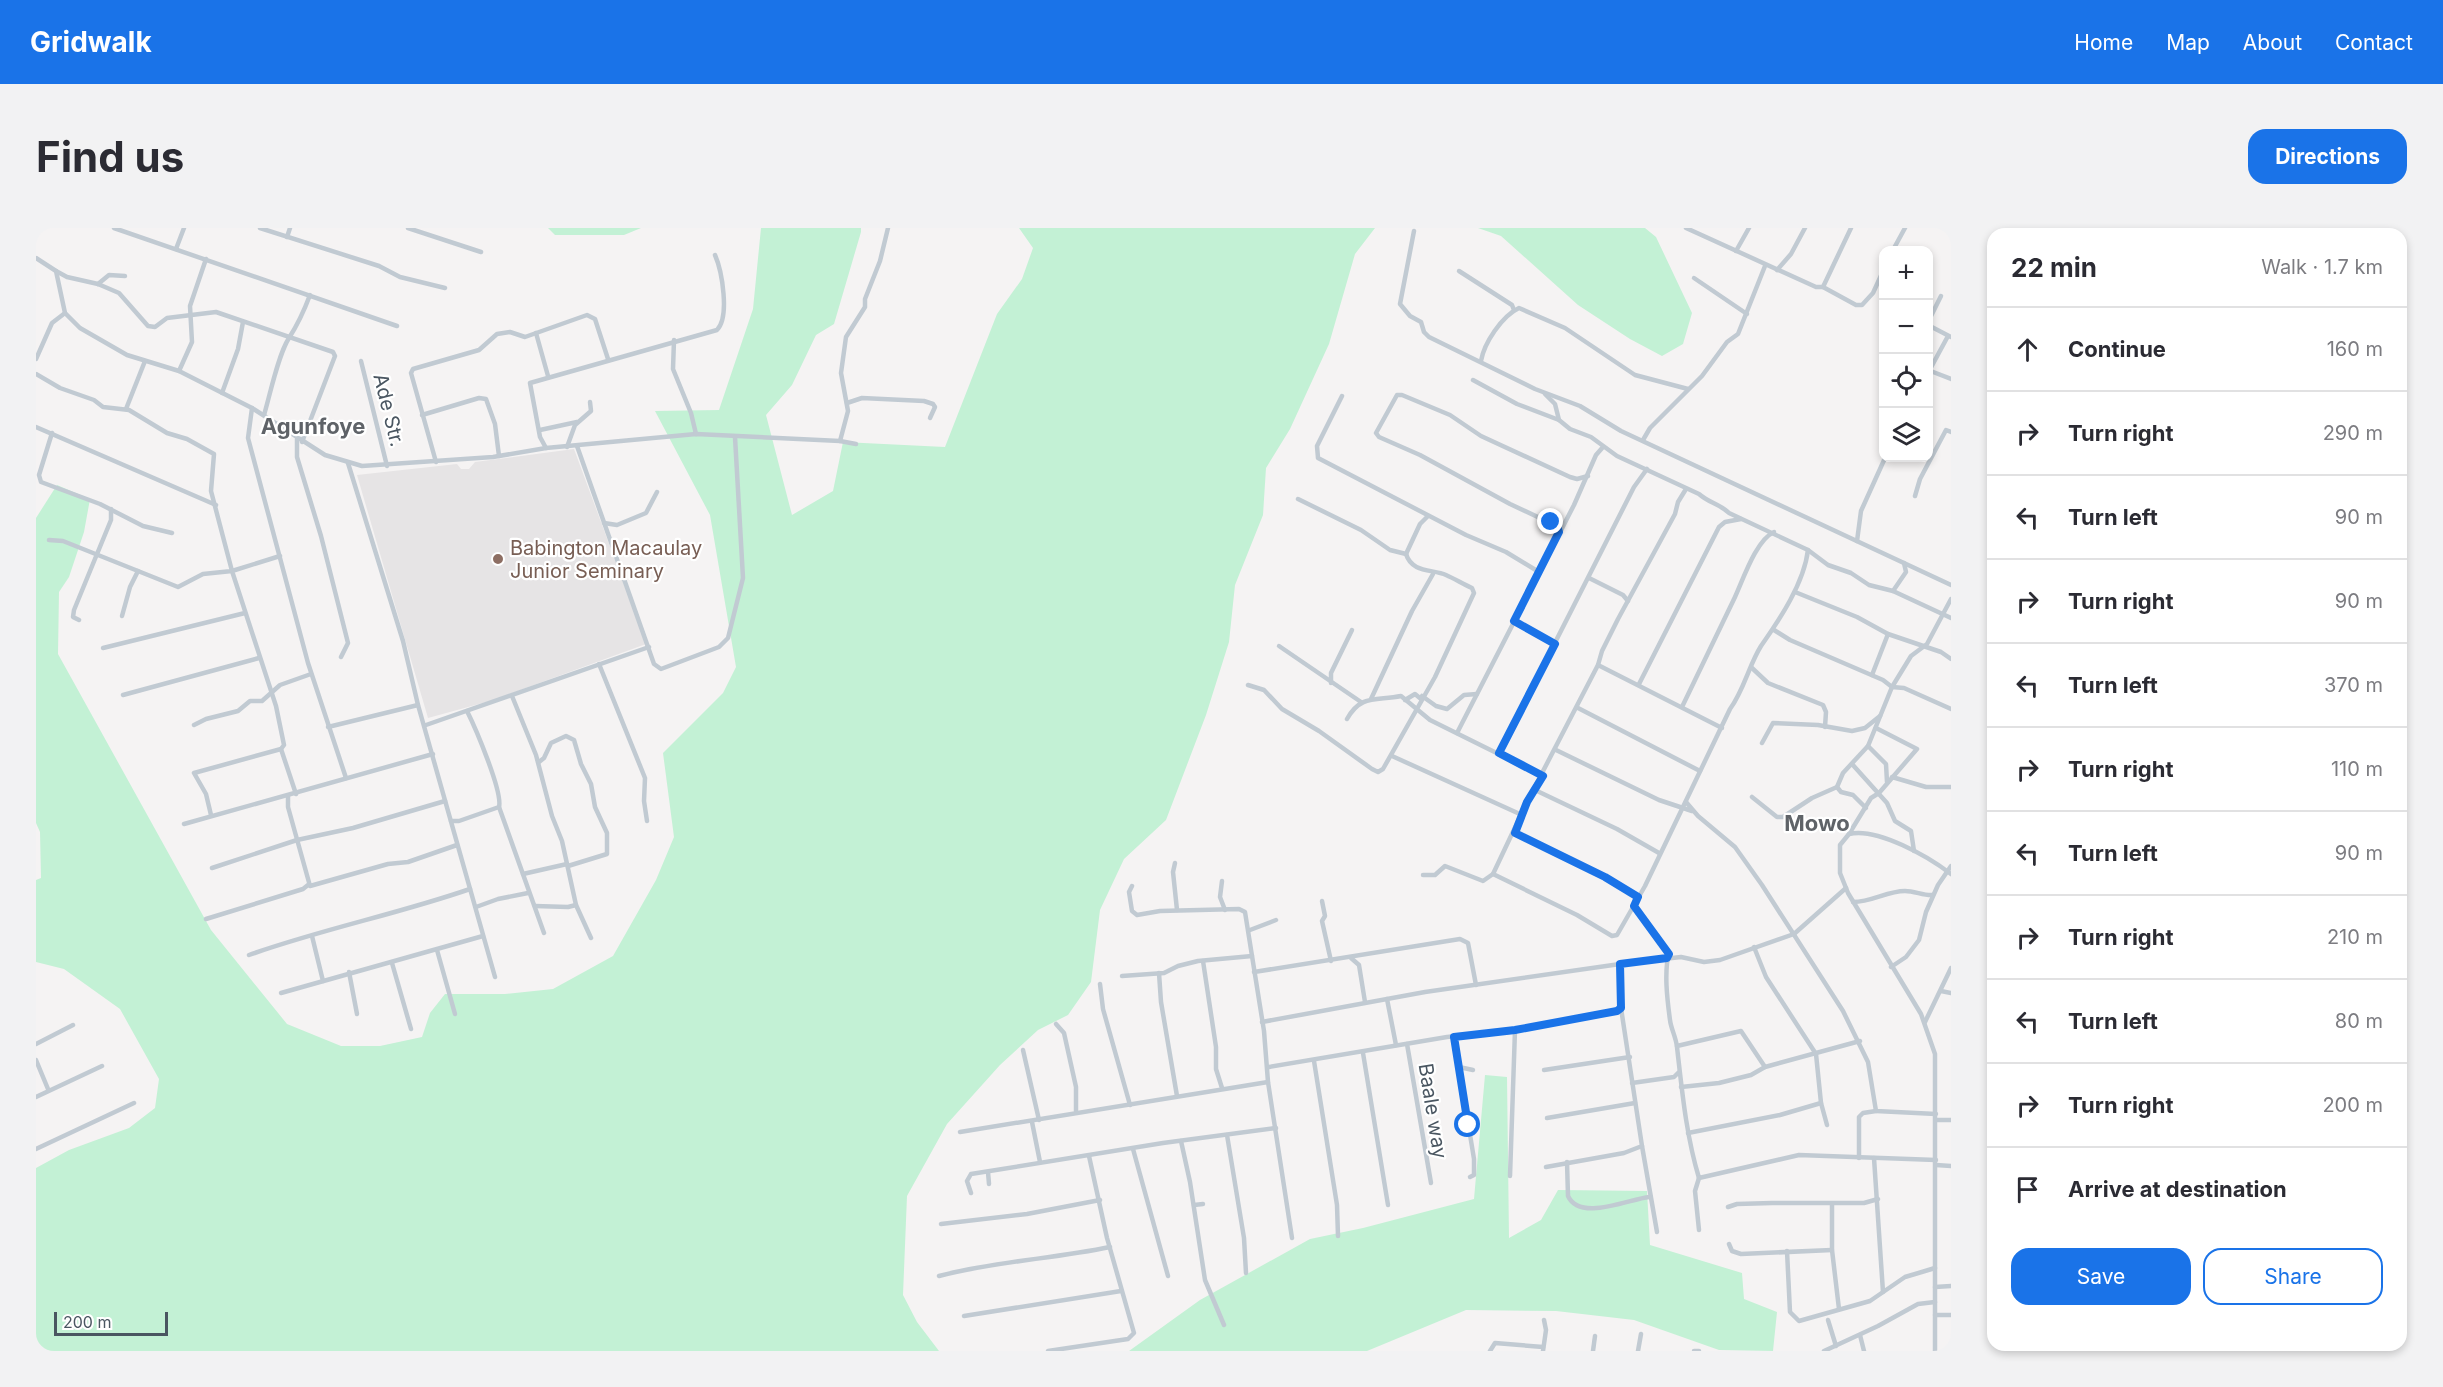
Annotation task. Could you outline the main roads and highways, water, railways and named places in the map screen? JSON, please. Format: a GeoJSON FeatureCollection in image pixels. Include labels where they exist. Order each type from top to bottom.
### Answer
{"type":"FeatureCollection","features":[{"type":"Feature","properties":{"kind":"place","name":"Babington Macaulay Junior Seminary"},"geometry":{"type":"Point","coordinates":[498,559]}},
{"type":"Feature","properties":{"kind":"district","name":"Agunfoye"},"geometry":{"type":"Point","coordinates":[313,426]}},
{"type":"Feature","properties":{"kind":"district","name":"Mowo"},"geometry":{"type":"Point","coordinates":[1817,823]}}]}
